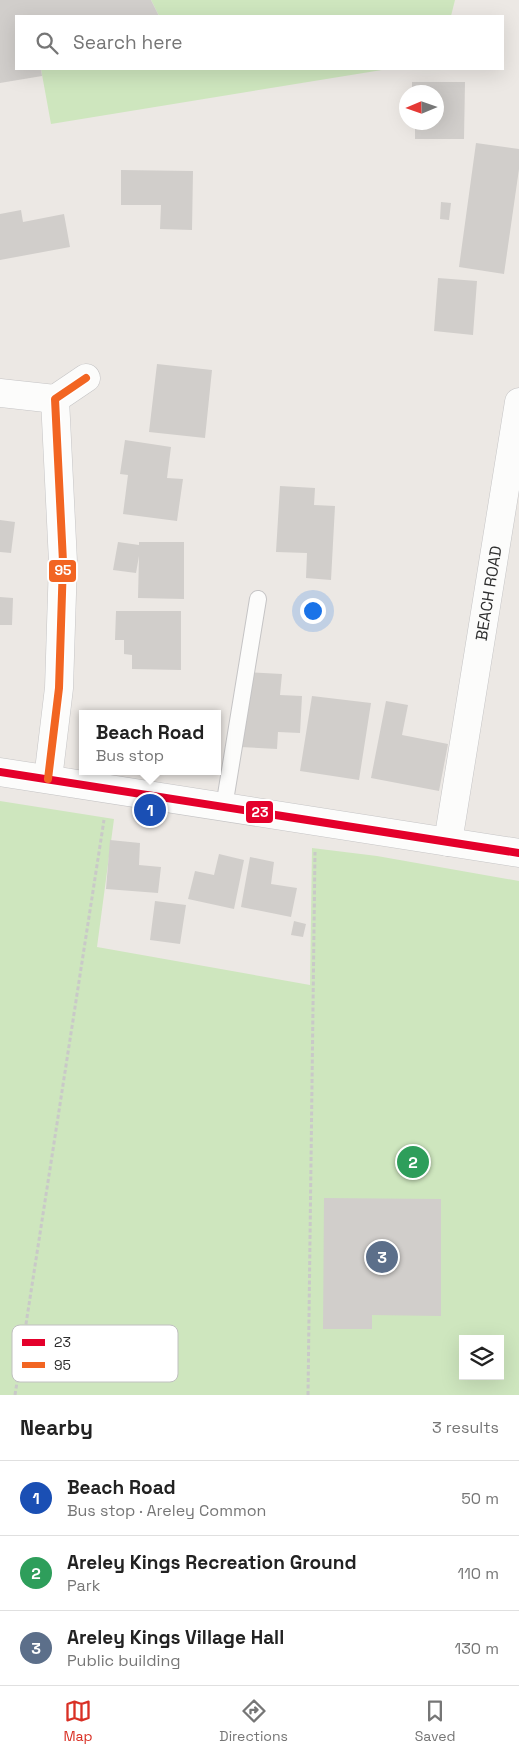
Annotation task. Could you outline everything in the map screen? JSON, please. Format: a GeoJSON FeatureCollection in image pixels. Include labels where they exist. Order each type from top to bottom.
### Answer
{"type":"FeatureCollection","features":[{"type":"Feature","properties":{"kind":"street"},"geometry":{"type":"LineString","coordinates":[[0,393],[55,399],[86,378]]}},
{"type":"Feature","properties":{"kind":"street"},"geometry":{"type":"LineString","coordinates":[[48,779],[58,688],[63,562],[55,399]]}},
{"type":"Feature","properties":{"kind":"street","name":"BEACH ROAD"},"geometry":{"type":"LineString","coordinates":[[448,842],[519,402]]}},
{"type":"Feature","properties":{"kind":"street"},"geometry":{"type":"LineString","coordinates":[[0,772],[519,854]]}},
{"type":"Feature","properties":{"kind":"lane"},"geometry":{"type":"LineString","coordinates":[[224,807],[258,599]]}},
{"type":"Feature","properties":{"kind":"path"},"geometry":{"type":"LineString","coordinates":[[26,1325],[109,788]]}},
{"type":"Feature","properties":{"kind":"path"},"geometry":{"type":"LineString","coordinates":[[308,1395],[315,858],[318,821]]}},
{"type":"Feature","properties":{"kind":"path"},"geometry":{"type":"LineString","coordinates":[[15,1395],[17,1382]]}},
{"type":"Feature","properties":{"kind":"green space"},"geometry":{"type":"Polygon","coordinates":[[[151,0],[455,0],[451,15],[158,15],[151,0]]]}},
{"type":"Feature","properties":{"kind":"green space"},"geometry":{"type":"Polygon","coordinates":[[[41,70],[382,70],[51,124],[41,70]]]}},
{"type":"Feature","properties":{"kind":"green space"},"geometry":{"type":"Polygon","coordinates":[[[0,801],[114,819],[97,947],[310,985],[312,848],[377,856],[519,881],[519,1395],[0,1395],[0,801]]]}},
{"type":"Feature","properties":{"kind":"building"},"geometry":{"type":"Polygon","coordinates":[[[0,0],[151,0],[158,15],[15,15],[15,70],[41,70],[42,76],[0,83],[0,0]]]}},
{"type":"Feature","properties":{"kind":"building"},"geometry":{"type":"Polygon","coordinates":[[[412,82],[465,82],[464,139],[415,139],[415,130],[444,130],[444,85],[412,85],[412,82]]]}},
{"type":"Feature","properties":{"kind":"building"},"geometry":{"type":"Polygon","coordinates":[[[476,143],[519,149],[519,169],[504,274],[459,267],[476,143]]]}},
{"type":"Feature","properties":{"kind":"building"},"geometry":{"type":"Polygon","coordinates":[[[121,170],[193,171],[192,230],[160,229],[161,205],[121,205],[121,170]]]}},
{"type":"Feature","properties":{"kind":"building"},"geometry":{"type":"Polygon","coordinates":[[[441,202],[451,203],[449,220],[440,219],[441,202]]]}},
{"type":"Feature","properties":{"kind":"building"},"geometry":{"type":"Polygon","coordinates":[[[21,210],[23,222],[64,214],[70,247],[0,260],[0,214],[21,210]]]}},
{"type":"Feature","properties":{"kind":"building"},"geometry":{"type":"Polygon","coordinates":[[[438,278],[477,281],[473,335],[434,331],[438,278]]]}},
{"type":"Feature","properties":{"kind":"building"},"geometry":{"type":"Polygon","coordinates":[[[157,364],[212,370],[205,438],[149,432],[157,364]]]}},
{"type":"Feature","properties":{"kind":"building"},"geometry":{"type":"Polygon","coordinates":[[[125,440],[171,447],[167,478],[183,479],[177,521],[123,514],[128,475],[120,474],[125,440]]]}},
{"type":"Feature","properties":{"kind":"building"},"geometry":{"type":"Polygon","coordinates":[[[280,486],[315,488],[314,505],[335,506],[331,580],[306,578],[307,553],[276,552],[280,486]]]}},
{"type":"Feature","properties":{"kind":"building"},"geometry":{"type":"Polygon","coordinates":[[[0,520],[15,522],[11,553],[0,552],[0,520]]]}},
{"type":"Feature","properties":{"kind":"building"},"geometry":{"type":"Polygon","coordinates":[[[118,542],[139,545],[139,542],[184,542],[184,599],[138,598],[139,556],[136,573],[113,570],[118,542]]]}},
{"type":"Feature","properties":{"kind":"building"},"geometry":{"type":"Polygon","coordinates":[[[0,597],[13,598],[12,625],[0,625],[0,597]]]}},
{"type":"Feature","properties":{"kind":"building"},"geometry":{"type":"Polygon","coordinates":[[[116,611],[181,611],[181,670],[132,669],[132,655],[124,654],[124,640],[115,640],[116,611]]]}},
{"type":"Feature","properties":{"kind":"building"},"geometry":{"type":"Polygon","coordinates":[[[245,672],[282,674],[280,695],[302,696],[300,733],[278,732],[277,749],[240,747],[245,672]]]}},
{"type":"Feature","properties":{"kind":"building"},"geometry":{"type":"Polygon","coordinates":[[[312,696],[371,703],[359,780],[300,771],[312,696]]]}},
{"type":"Feature","properties":{"kind":"building"},"geometry":{"type":"Polygon","coordinates":[[[386,701],[408,705],[402,735],[448,744],[439,791],[371,778],[386,701]]]}},
{"type":"Feature","properties":{"kind":"building"},"geometry":{"type":"Polygon","coordinates":[[[110,840],[140,843],[139,865],[161,867],[158,893],[106,889],[110,840]]]}},
{"type":"Feature","properties":{"kind":"building"},"geometry":{"type":"Polygon","coordinates":[[[219,854],[244,860],[234,909],[188,899],[195,871],[214,875],[219,854]]]}},
{"type":"Feature","properties":{"kind":"building"},"geometry":{"type":"Polygon","coordinates":[[[250,857],[274,862],[271,884],[297,888],[291,917],[241,907],[250,857]]]}},
{"type":"Feature","properties":{"kind":"building"},"geometry":{"type":"Polygon","coordinates":[[[155,901],[186,905],[180,944],[150,940],[155,901]]]}},
{"type":"Feature","properties":{"kind":"building"},"geometry":{"type":"Polygon","coordinates":[[[294,921],[306,924],[303,937],[291,935],[294,921]]]}},
{"type":"Feature","properties":{"kind":"building"},"geometry":{"type":"Polygon","coordinates":[[[324,1198],[441,1199],[441,1316],[372,1315],[372,1329],[323,1329],[324,1198]]]}},
{"type":"Feature","properties":{"kind":"transit line","name":"95"},"geometry":{"type":"LineString","coordinates":[[48,779],[59,688],[63,562],[55,399],[86,378]]}},
{"type":"Feature","properties":{"kind":"transit line","name":"23"},"geometry":{"type":"LineString","coordinates":[[0,772],[519,853]]}},
{"type":"Feature","properties":{"kind":"place","name":"Beach Road"},"geometry":{"type":"Point","coordinates":[150,810]}},
{"type":"Feature","properties":{"kind":"place","name":"Areley Kings Recreation Ground"},"geometry":{"type":"Point","coordinates":[413,1162]}},
{"type":"Feature","properties":{"kind":"place","name":"Areley Kings Village Hall"},"geometry":{"type":"Point","coordinates":[382,1257]}}]}
